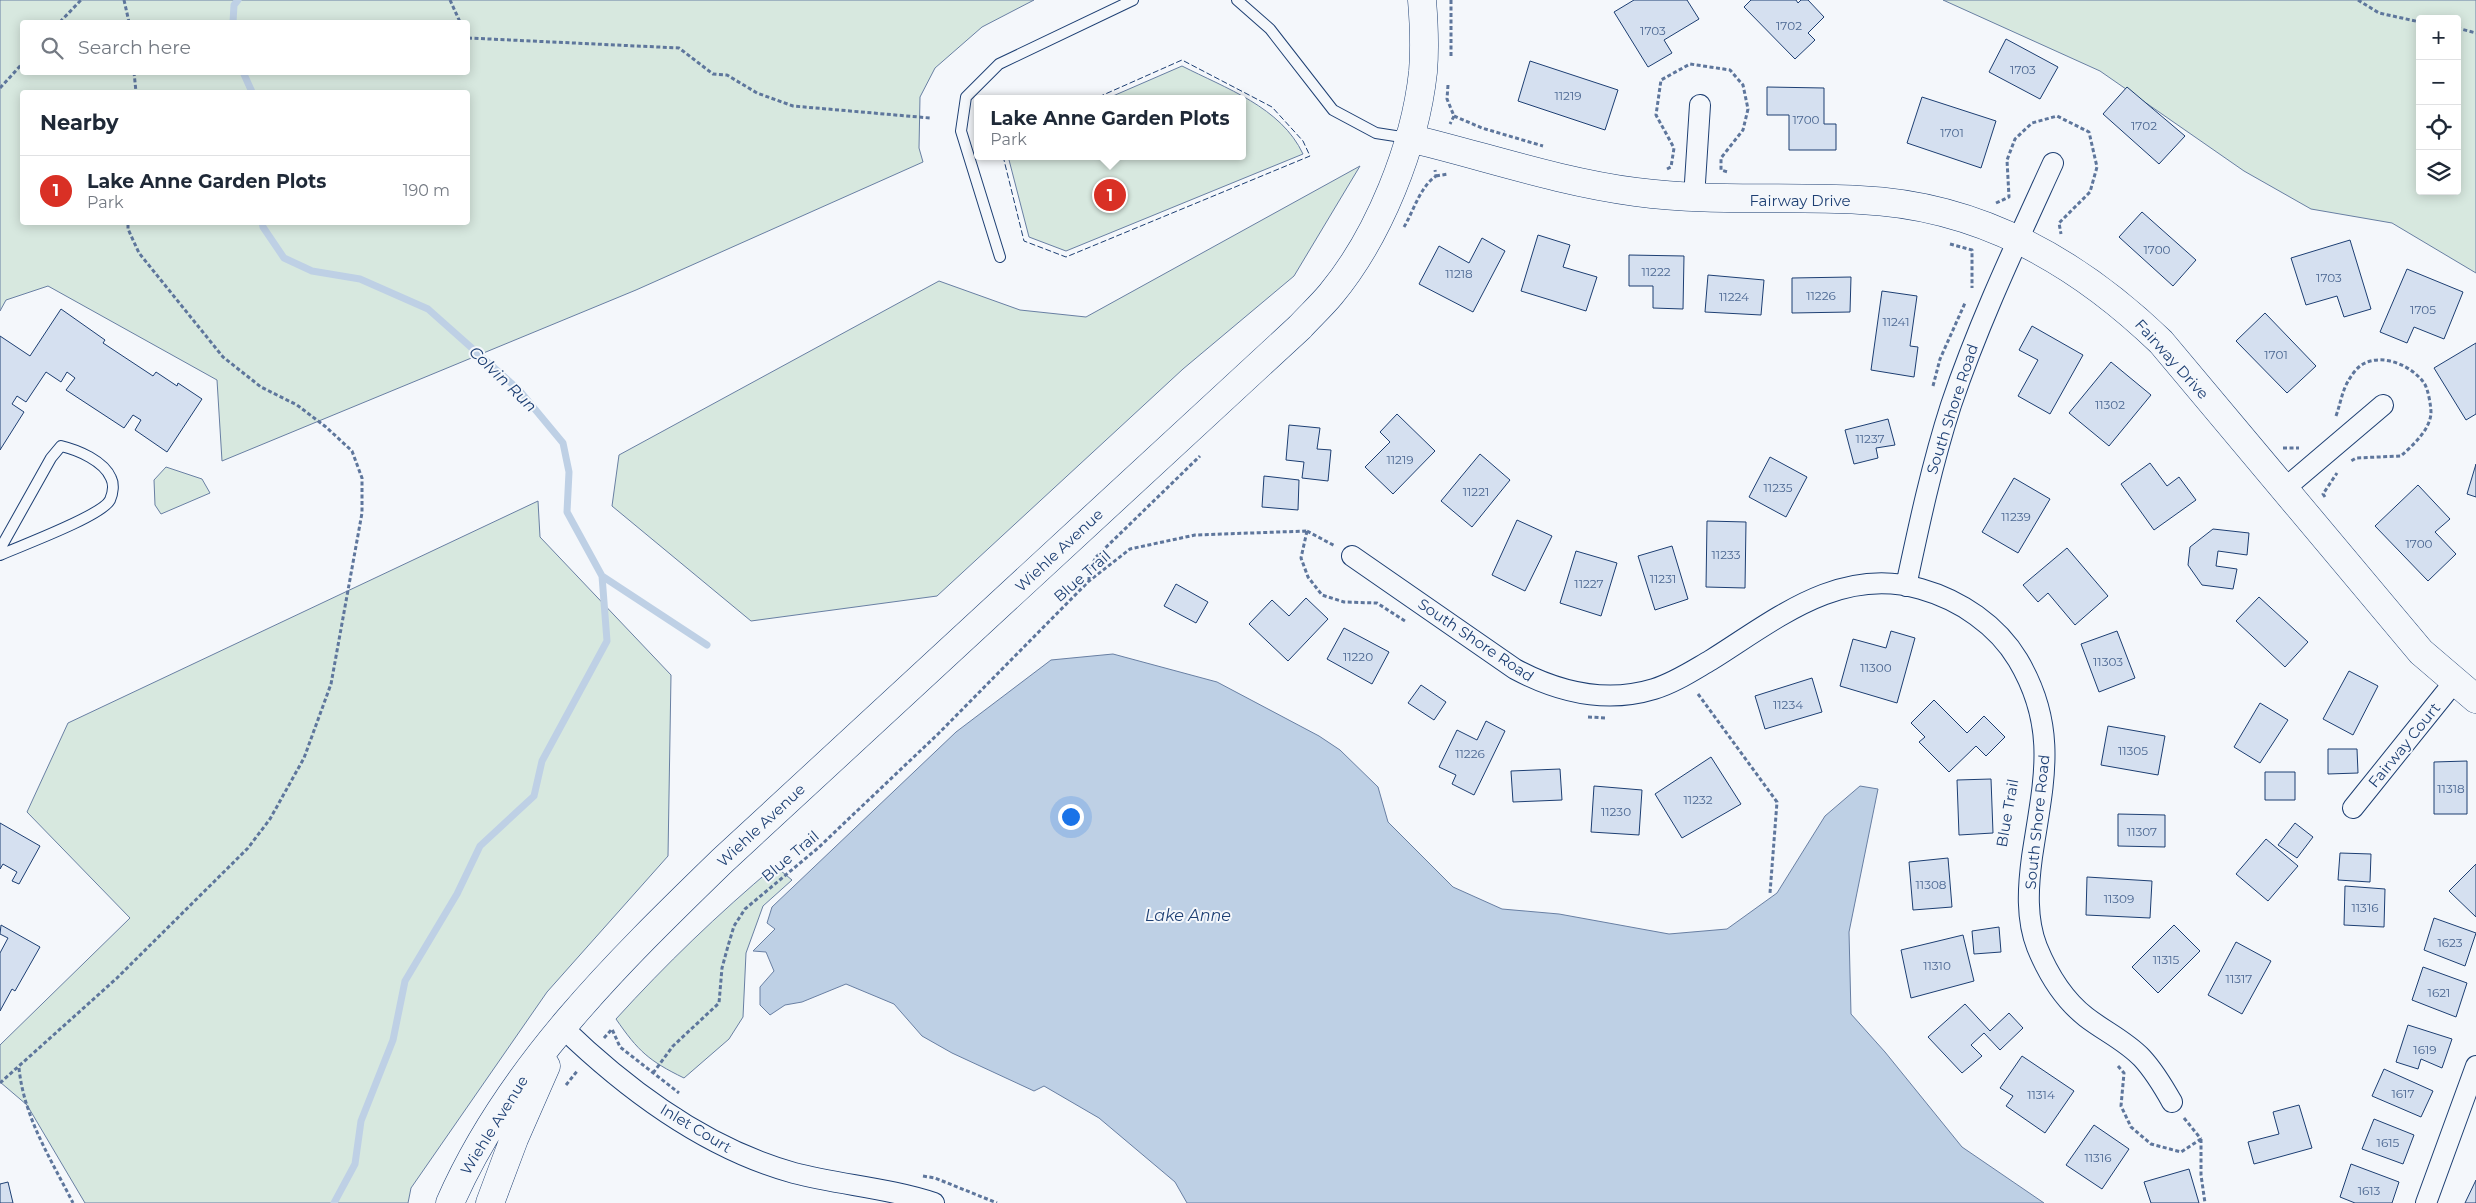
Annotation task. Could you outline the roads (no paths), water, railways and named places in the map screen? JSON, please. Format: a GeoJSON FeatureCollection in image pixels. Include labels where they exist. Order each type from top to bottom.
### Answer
{"type":"FeatureCollection","features":[{"type":"Feature","properties":{"kind":"main road","name":"Wiehle Avenue"},"geometry":{"type":"LineString","coordinates":[[450,1203],[478,1145],[494,1119],[562,1028],[611,971],[722,861],[1300,327],[1332,293],[1352,264],[1375,224],[1409,138],[1423,72],[1425,36],[1422,0]]}},
{"type":"Feature","properties":{"kind":"main road","name":"Fairway Drive"},"geometry":{"type":"LineString","coordinates":[[1409,138],[1590,184],[1634,192],[1694,198],[1861,200],[1910,205],[1959,217],[2018,240],[2088,279],[2127,309],[2161,342],[2421,652],[2476,699]]}},
{"type":"Feature","properties":{"kind":"main road","name":"Wiehle Avenue"},"geometry":{"type":"LineString","coordinates":[[490,1203],[514,1139],[562,1028]]}},
{"type":"Feature","properties":{"kind":"street"},"geometry":{"type":"LineString","coordinates":[[1694,198],[1700,105]]}},
{"type":"Feature","properties":{"kind":"street","name":"South Shore Road"},"geometry":{"type":"LineString","coordinates":[[1906,586],[1929,480],[1951,405],[1979,328],[2053,163]]}},
{"type":"Feature","properties":{"kind":"street"},"geometry":{"type":"LineString","coordinates":[[2284,489],[2383,405]]}},
{"type":"Feature","properties":{"kind":"street","name":"South Shore Road"},"geometry":{"type":"LineString","coordinates":[[1352,556],[1515,669],[1538,682],[1567,692],[1596,696],[1624,695],[1654,690],[1681,678],[1815,596],[1843,587],[1866,584],[1906,586],[1947,598],[1974,613],[1996,632],[2014,652],[2038,699],[2044,728],[2046,758],[2028,885],[2029,916],[2036,944],[2047,970],[2063,994],[2084,1016],[2141,1057],[2158,1078],[2172,1102]]}},
{"type":"Feature","properties":{"kind":"street","name":"Fairway Court"},"geometry":{"type":"LineString","coordinates":[[2353,808],[2455,681]]}},
{"type":"Feature","properties":{"kind":"street","name":"Inlet Court"},"geometry":{"type":"LineString","coordinates":[[562,1028],[590,1054],[624,1080],[678,1120],[718,1144],[755,1160],[794,1173],[881,1196],[934,1203]]}},
{"type":"Feature","properties":{"kind":"street"},"geometry":{"type":"LineString","coordinates":[[2426,1203],[2476,1066]]}},
{"type":"Feature","properties":{"kind":"lane"},"geometry":{"type":"LineString","coordinates":[[1000,257],[961,131],[966,97],[999,64],[1133,0]]}},
{"type":"Feature","properties":{"kind":"lane"},"geometry":{"type":"LineString","coordinates":[[1237,0],[1270,29],[1333,110],[1376,133],[1409,138]]}},
{"type":"Feature","properties":{"kind":"lane"},"geometry":{"type":"LineString","coordinates":[[0,549],[51,458],[61,446],[76,449],[108,470],[113,484],[109,501],[92,515],[0,555]]}},
{"type":"Feature","properties":{"kind":"water","name":"Lake Anne"},"geometry":{"type":"Polygon","coordinates":[[[1113,654],[1217,682],[1319,736],[1340,750],[1378,787],[1388,822],[1453,887],[1502,909],[1559,914],[1669,934],[1727,929],[1777,893],[1825,816],[1860,786],[1878,789],[1849,932],[1851,1014],[1885,1052],[1962,1147],[2044,1203],[1187,1203],[1175,1182],[1099,1118],[1044,1086],[1034,1091],[952,1053],[922,1036],[894,1004],[846,984],[802,1002],[785,1005],[770,1015],[760,1005],[760,987],[774,971],[766,952],[753,951],[775,929],[767,923],[772,907],[956,732],[1051,660],[1113,654]]]}},
{"type":"Feature","properties":{"kind":"waterway","name":"Colvin Run"},"geometry":{"type":"LineString","coordinates":[[233,20],[234,5],[238,0]]}},
{"type":"Feature","properties":{"kind":"waterway","name":"Colvin Run"},"geometry":{"type":"LineString","coordinates":[[244,75],[251,90]]}},
{"type":"Feature","properties":{"kind":"waterway","name":"Colvin Run"},"geometry":{"type":"LineString","coordinates":[[263,225],[284,258],[312,271],[360,279],[428,309],[519,390],[563,443],[569,472],[567,512],[602,576],[707,645]]}},
{"type":"Feature","properties":{"kind":"waterway"},"geometry":{"type":"LineString","coordinates":[[334,1203],[355,1164],[361,1121],[393,1040],[405,981],[457,894],[480,846],[534,796],[542,761],[607,641],[602,576]]}},
{"type":"Feature","properties":{"kind":"place","name":"Lake Anne Garden Plots"},"geometry":{"type":"Point","coordinates":[1110,195]}}]}
